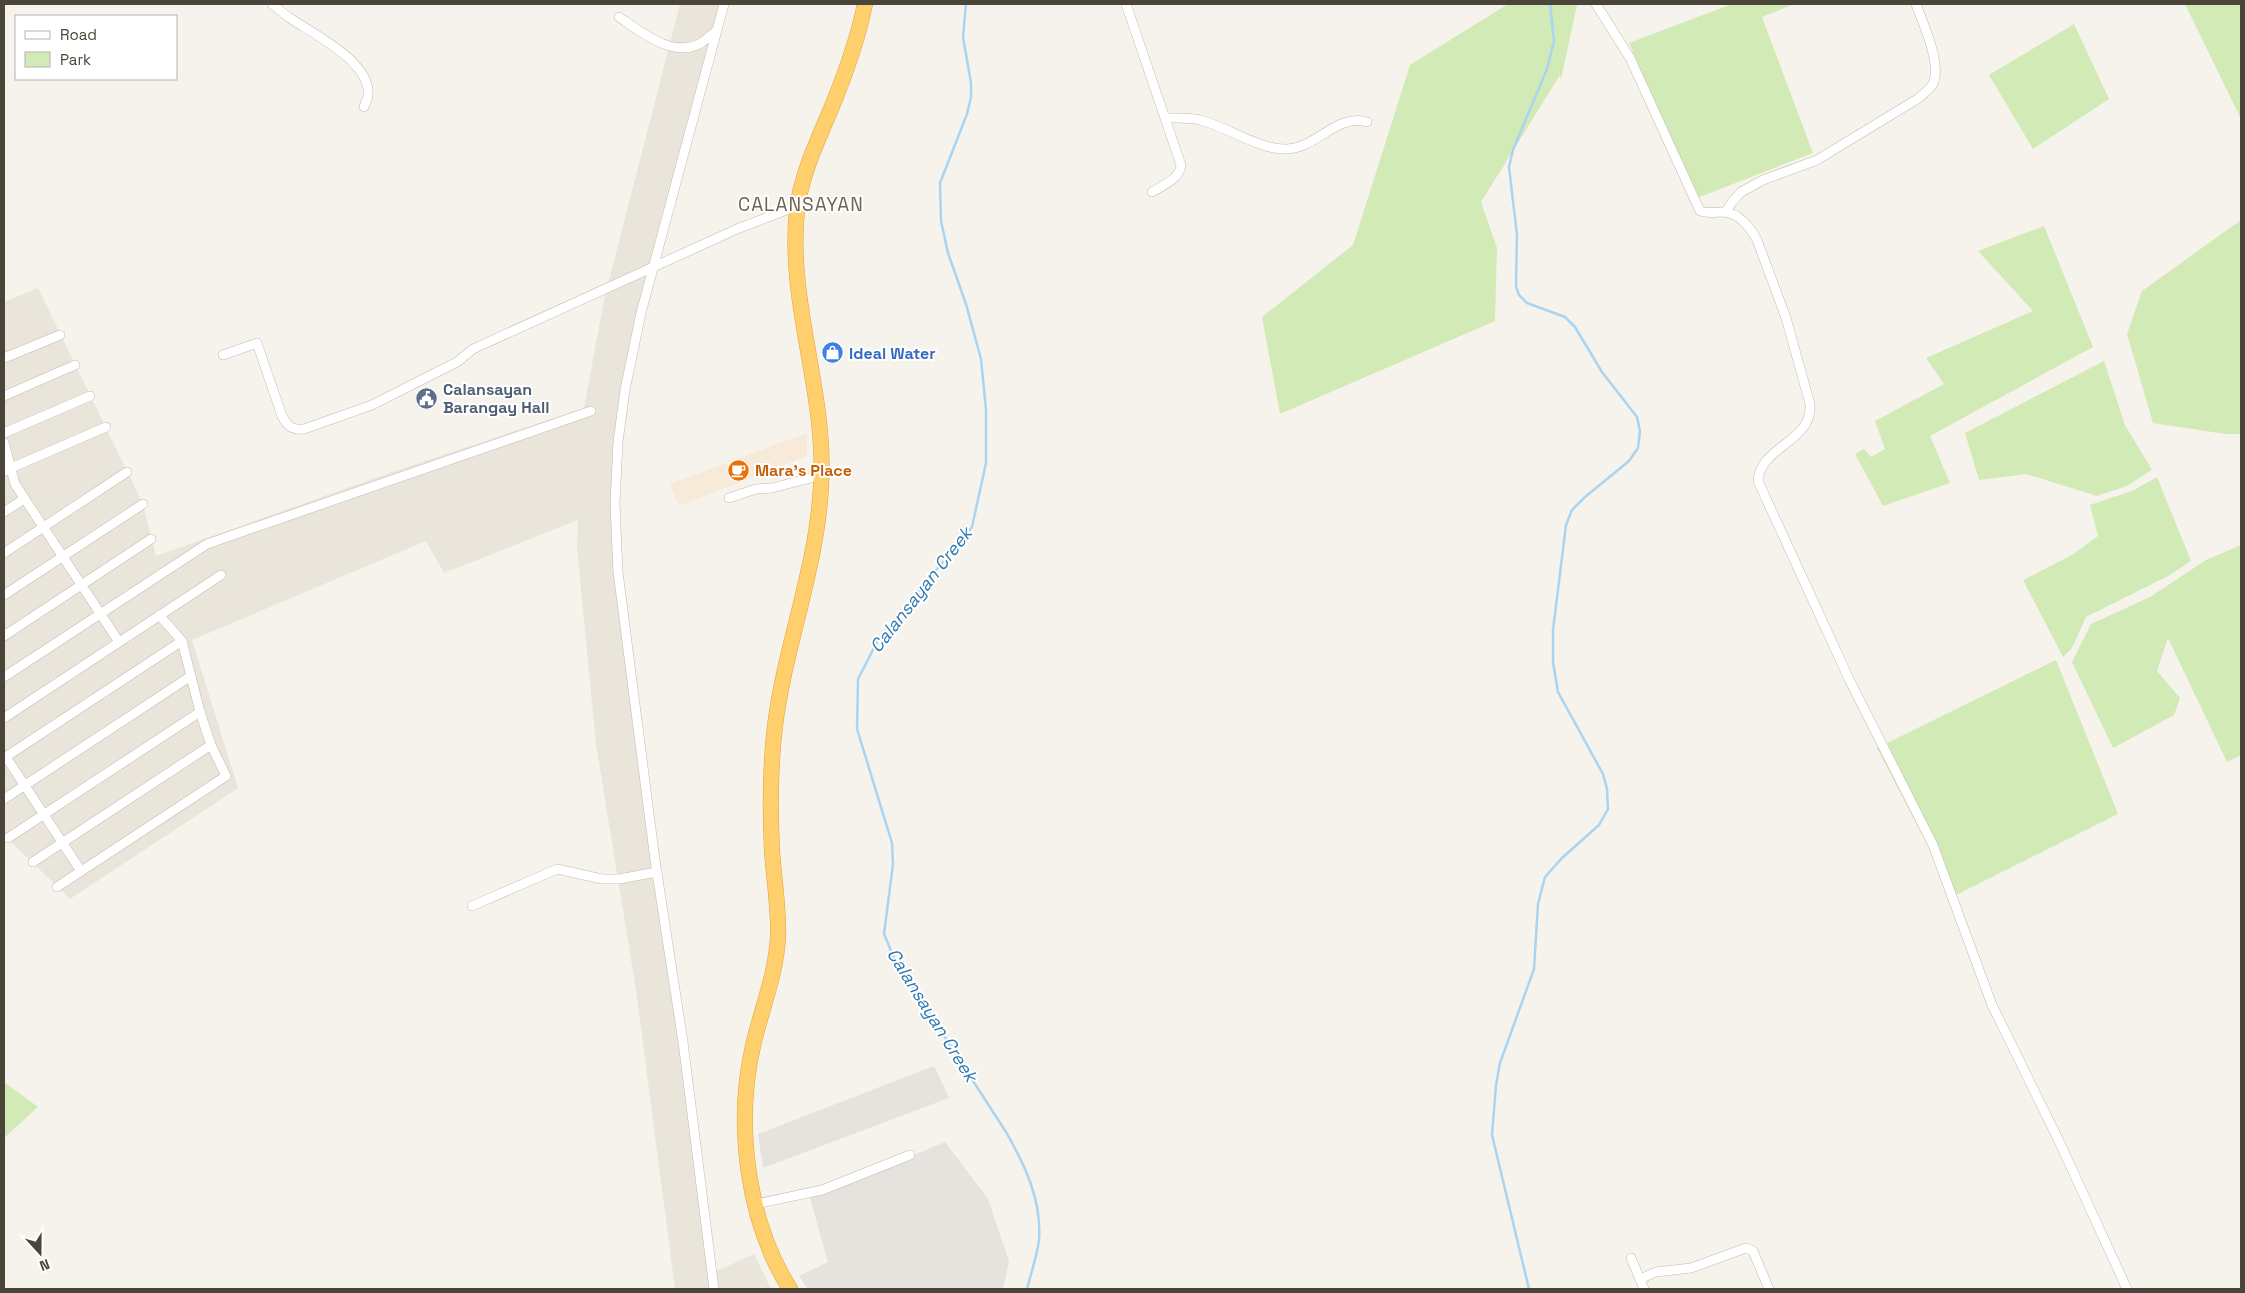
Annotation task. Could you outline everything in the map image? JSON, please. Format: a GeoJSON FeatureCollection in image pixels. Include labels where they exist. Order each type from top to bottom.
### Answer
{"type":"FeatureCollection","features":[{"type":"Feature","properties":{"kind":"highway"},"geometry":{"type":"LineString","coordinates":[[790,1289],[772,1255],[756,1204],[746,1150],[744,1109],[752,1049],[767,996],[778,937],[770,813],[775,725],[814,543],[822,475],[819,427],[796,278],[794,245],[797,206],[805,176],[856,39],[866,4]]}},
{"type":"Feature","properties":{"kind":"street"},"geometry":{"type":"LineString","coordinates":[[272,4],[290,18],[330,43],[357,66],[367,86],[368,96],[364,107]]}},
{"type":"Feature","properties":{"kind":"street"},"geometry":{"type":"LineString","coordinates":[[714,1289],[683,1042],[657,872],[618,572],[615,503],[618,442],[625,390],[651,268],[724,4]]}},
{"type":"Feature","properties":{"kind":"street"},"geometry":{"type":"LineString","coordinates":[[1126,4],[1178,155],[1180,172],[1152,192]]}},
{"type":"Feature","properties":{"kind":"street"},"geometry":{"type":"LineString","coordinates":[[1596,4],[1630,58],[1696,206],[1700,211],[1709,214],[1726,212],[1738,217],[1752,230],[1757,240],[1786,318],[1810,404],[1809,420],[1804,428],[1764,463],[1758,472],[1758,481],[1849,679],[1933,845],[1992,1005],[2059,1141],[2127,1289]]}},
{"type":"Feature","properties":{"kind":"street"},"geometry":{"type":"LineString","coordinates":[[1726,212],[1741,192],[1763,180],[1817,160],[1919,98],[1933,84],[1935,69],[1931,46],[1916,4]]}},
{"type":"Feature","properties":{"kind":"street"},"geometry":{"type":"LineString","coordinates":[[619,17],[664,46],[684,47],[700,44],[716,31]]}},
{"type":"Feature","properties":{"kind":"street"},"geometry":{"type":"LineString","coordinates":[[1166,118],[1189,117],[1202,120],[1272,148],[1285,150],[1299,148],[1350,119],[1367,122]]}},
{"type":"Feature","properties":{"kind":"street"},"geometry":{"type":"LineString","coordinates":[[223,355],[258,342],[287,426],[295,430],[304,429],[372,405],[457,362],[473,349],[736,229],[797,206]]}},
{"type":"Feature","properties":{"kind":"street"},"geometry":{"type":"LineString","coordinates":[[4,358],[60,335]]}},
{"type":"Feature","properties":{"kind":"street"},"geometry":{"type":"LineString","coordinates":[[4,396],[75,365]]}},
{"type":"Feature","properties":{"kind":"street"},"geometry":{"type":"LineString","coordinates":[[4,433],[90,396]]}},
{"type":"Feature","properties":{"kind":"street"},"geometry":{"type":"LineString","coordinates":[[4,677],[207,544],[591,411]]}},
{"type":"Feature","properties":{"kind":"street"},"geometry":{"type":"LineString","coordinates":[[7,469],[106,426]]}},
{"type":"Feature","properties":{"kind":"street"},"geometry":{"type":"LineString","coordinates":[[4,443],[7,469],[15,484],[119,642]]}},
{"type":"Feature","properties":{"kind":"street"},"geometry":{"type":"LineString","coordinates":[[4,553],[127,472]]}},
{"type":"Feature","properties":{"kind":"street"},"geometry":{"type":"LineString","coordinates":[[728,498],[756,489],[772,488],[822,475]]}},
{"type":"Feature","properties":{"kind":"street"},"geometry":{"type":"LineString","coordinates":[[4,512],[24,499]]}},
{"type":"Feature","properties":{"kind":"street"},"geometry":{"type":"LineString","coordinates":[[4,595],[143,504]]}},
{"type":"Feature","properties":{"kind":"street"},"geometry":{"type":"LineString","coordinates":[[4,636],[151,539]]}},
{"type":"Feature","properties":{"kind":"street"},"geometry":{"type":"LineString","coordinates":[[4,718],[221,575]]}},
{"type":"Feature","properties":{"kind":"street"},"geometry":{"type":"LineString","coordinates":[[58,886],[226,776],[211,745],[200,712],[182,641],[159,616]]}},
{"type":"Feature","properties":{"kind":"street"},"geometry":{"type":"LineString","coordinates":[[81,871],[5,758],[182,641]]}},
{"type":"Feature","properties":{"kind":"street"},"geometry":{"type":"LineString","coordinates":[[4,799],[191,676]]}},
{"type":"Feature","properties":{"kind":"street"},"geometry":{"type":"LineString","coordinates":[[8,838],[200,712]]}},
{"type":"Feature","properties":{"kind":"street"},"geometry":{"type":"LineString","coordinates":[[33,862],[211,745]]}},
{"type":"Feature","properties":{"kind":"street"},"geometry":{"type":"LineString","coordinates":[[472,906],[557,869],[602,879],[619,879],[657,872]]}},
{"type":"Feature","properties":{"kind":"street"},"geometry":{"type":"LineString","coordinates":[[756,1204],[822,1190],[910,1155]]}},
{"type":"Feature","properties":{"kind":"street"},"geometry":{"type":"LineString","coordinates":[[1640,1279],[1656,1272],[1691,1268],[1746,1248],[1752,1251],[1769,1289]]}},
{"type":"Feature","properties":{"kind":"street"},"geometry":{"type":"LineString","coordinates":[[1631,1258],[1644,1289]]}},
{"type":"Feature","properties":{"kind":"shaded area"},"geometry":{"type":"Polygon","coordinates":[[[680,4],[722,4],[673,186],[619,430],[617,549],[715,1272],[754,1254],[771,1289],[675,1289],[636,990],[596,744],[577,548],[578,520],[444,573],[426,541],[192,640],[238,788],[70,899],[4,835],[4,302],[38,288],[143,504],[156,556],[389,473],[584,408],[604,300],[680,4]]]}},
{"type":"Feature","properties":{"kind":"shaded area","name":"Mara's Place"},"geometry":{"type":"Polygon","coordinates":[[[807,433],[807,456],[679,506],[670,484],[807,433]]]}},
{"type":"Feature","properties":{"kind":"shaded area"},"geometry":{"type":"Polygon","coordinates":[[[934,1066],[949,1098],[763,1168],[758,1134],[934,1066]]]}},
{"type":"Feature","properties":{"kind":"shaded area"},"geometry":{"type":"Polygon","coordinates":[[[945,1142],[988,1199],[1009,1261],[1003,1289],[808,1289],[799,1276],[828,1262],[810,1198],[945,1142]]]}},
{"type":"Feature","properties":{"kind":"green space"},"geometry":{"type":"Polygon","coordinates":[[[1508,4],[1577,5],[1561,79],[1560,75],[1481,202],[1497,248],[1495,321],[1280,414],[1262,317],[1353,245],[1410,65],[1508,4]]]}},
{"type":"Feature","properties":{"kind":"green space"},"geometry":{"type":"Polygon","coordinates":[[[1732,4],[1794,4],[1762,17],[1813,153],[1697,198],[1629,43],[1732,4]]]}},
{"type":"Feature","properties":{"kind":"green space"},"geometry":{"type":"Polygon","coordinates":[[[2185,4],[2241,4],[2241,119],[2185,4]]]}},
{"type":"Feature","properties":{"kind":"green space"},"geometry":{"type":"Polygon","coordinates":[[[2074,24],[2109,99],[2033,149],[1989,75],[2074,24]]]}},
{"type":"Feature","properties":{"kind":"green space"},"geometry":{"type":"Polygon","coordinates":[[[2241,220],[2241,434],[2225,434],[2153,423],[2127,334],[2142,291],[2241,220]]]}},
{"type":"Feature","properties":{"kind":"green space"},"geometry":{"type":"Polygon","coordinates":[[[2044,226],[2093,347],[1930,436],[1950,483],[1883,506],[1855,454],[1864,449],[1871,457],[1885,449],[1875,421],[1944,384],[1926,358],[2033,311],[1978,251],[2044,226]]]}},
{"type":"Feature","properties":{"kind":"green space"},"geometry":{"type":"Polygon","coordinates":[[[2104,361],[2125,425],[2152,470],[2127,486],[2097,496],[2026,474],[1979,480],[1965,433],[2104,361]]]}},
{"type":"Feature","properties":{"kind":"green space"},"geometry":{"type":"Polygon","coordinates":[[[2157,477],[2191,561],[2170,575],[2086,617],[2072,648],[2063,657],[2023,580],[2072,555],[2098,536],[2090,505],[2132,491],[2157,477]]]}},
{"type":"Feature","properties":{"kind":"green space"},"geometry":{"type":"Polygon","coordinates":[[[2241,545],[2241,755],[2227,762],[2168,638],[2157,671],[2180,698],[2174,715],[2113,748],[2072,662],[2091,624],[2150,597],[2206,560],[2241,545]]]}},
{"type":"Feature","properties":{"kind":"green space"},"geometry":{"type":"Polygon","coordinates":[[[2056,660],[2118,814],[1954,896],[1877,748],[2056,660]]]}},
{"type":"Feature","properties":{"kind":"green space"},"geometry":{"type":"Polygon","coordinates":[[[4,1082],[38,1107],[4,1138],[4,1082]]]}},
{"type":"Feature","properties":{"kind":"waterway","name":"Calansayan Creek"},"geometry":{"type":"LineString","coordinates":[[966,4],[963,37],[971,83],[971,97],[967,114],[940,183],[941,221],[948,253],[966,304],[981,359],[986,410],[986,463],[972,527],[878,640],[858,679],[857,729],[892,843],[893,864],[884,934],[895,960],[1006,1132],[1026,1170],[1035,1197],[1038,1211],[1039,1240],[1027,1289]]}},
{"type":"Feature","properties":{"kind":"waterway"},"geometry":{"type":"LineString","coordinates":[[1529,1289],[1492,1135],[1496,1085],[1500,1063],[1534,969],[1538,904],[1545,877],[1562,858],[1599,825],[1608,809],[1607,789],[1603,774],[1558,692],[1553,662],[1553,630],[1566,525],[1572,510],[1629,461],[1638,448],[1640,431],[1637,417],[1602,372],[1575,327],[1565,317],[1527,303],[1519,295],[1516,286],[1517,235],[1509,167],[1513,150],[1547,69],[1554,41],[1550,4]]}},
{"type":"Feature","properties":{"kind":"place","name":"Ideal Water"},"geometry":{"type":"Point","coordinates":[833,353]}},
{"type":"Feature","properties":{"kind":"place","name":"Calansayan Barangay Hall"},"geometry":{"type":"Point","coordinates":[427,398]}},
{"type":"Feature","properties":{"kind":"place","name":"Mara's Place"},"geometry":{"type":"Point","coordinates":[739,470]}},
{"type":"Feature","properties":{"kind":"district","name":"CALANSAYAN"},"geometry":{"type":"Point","coordinates":[801,204]}}]}
